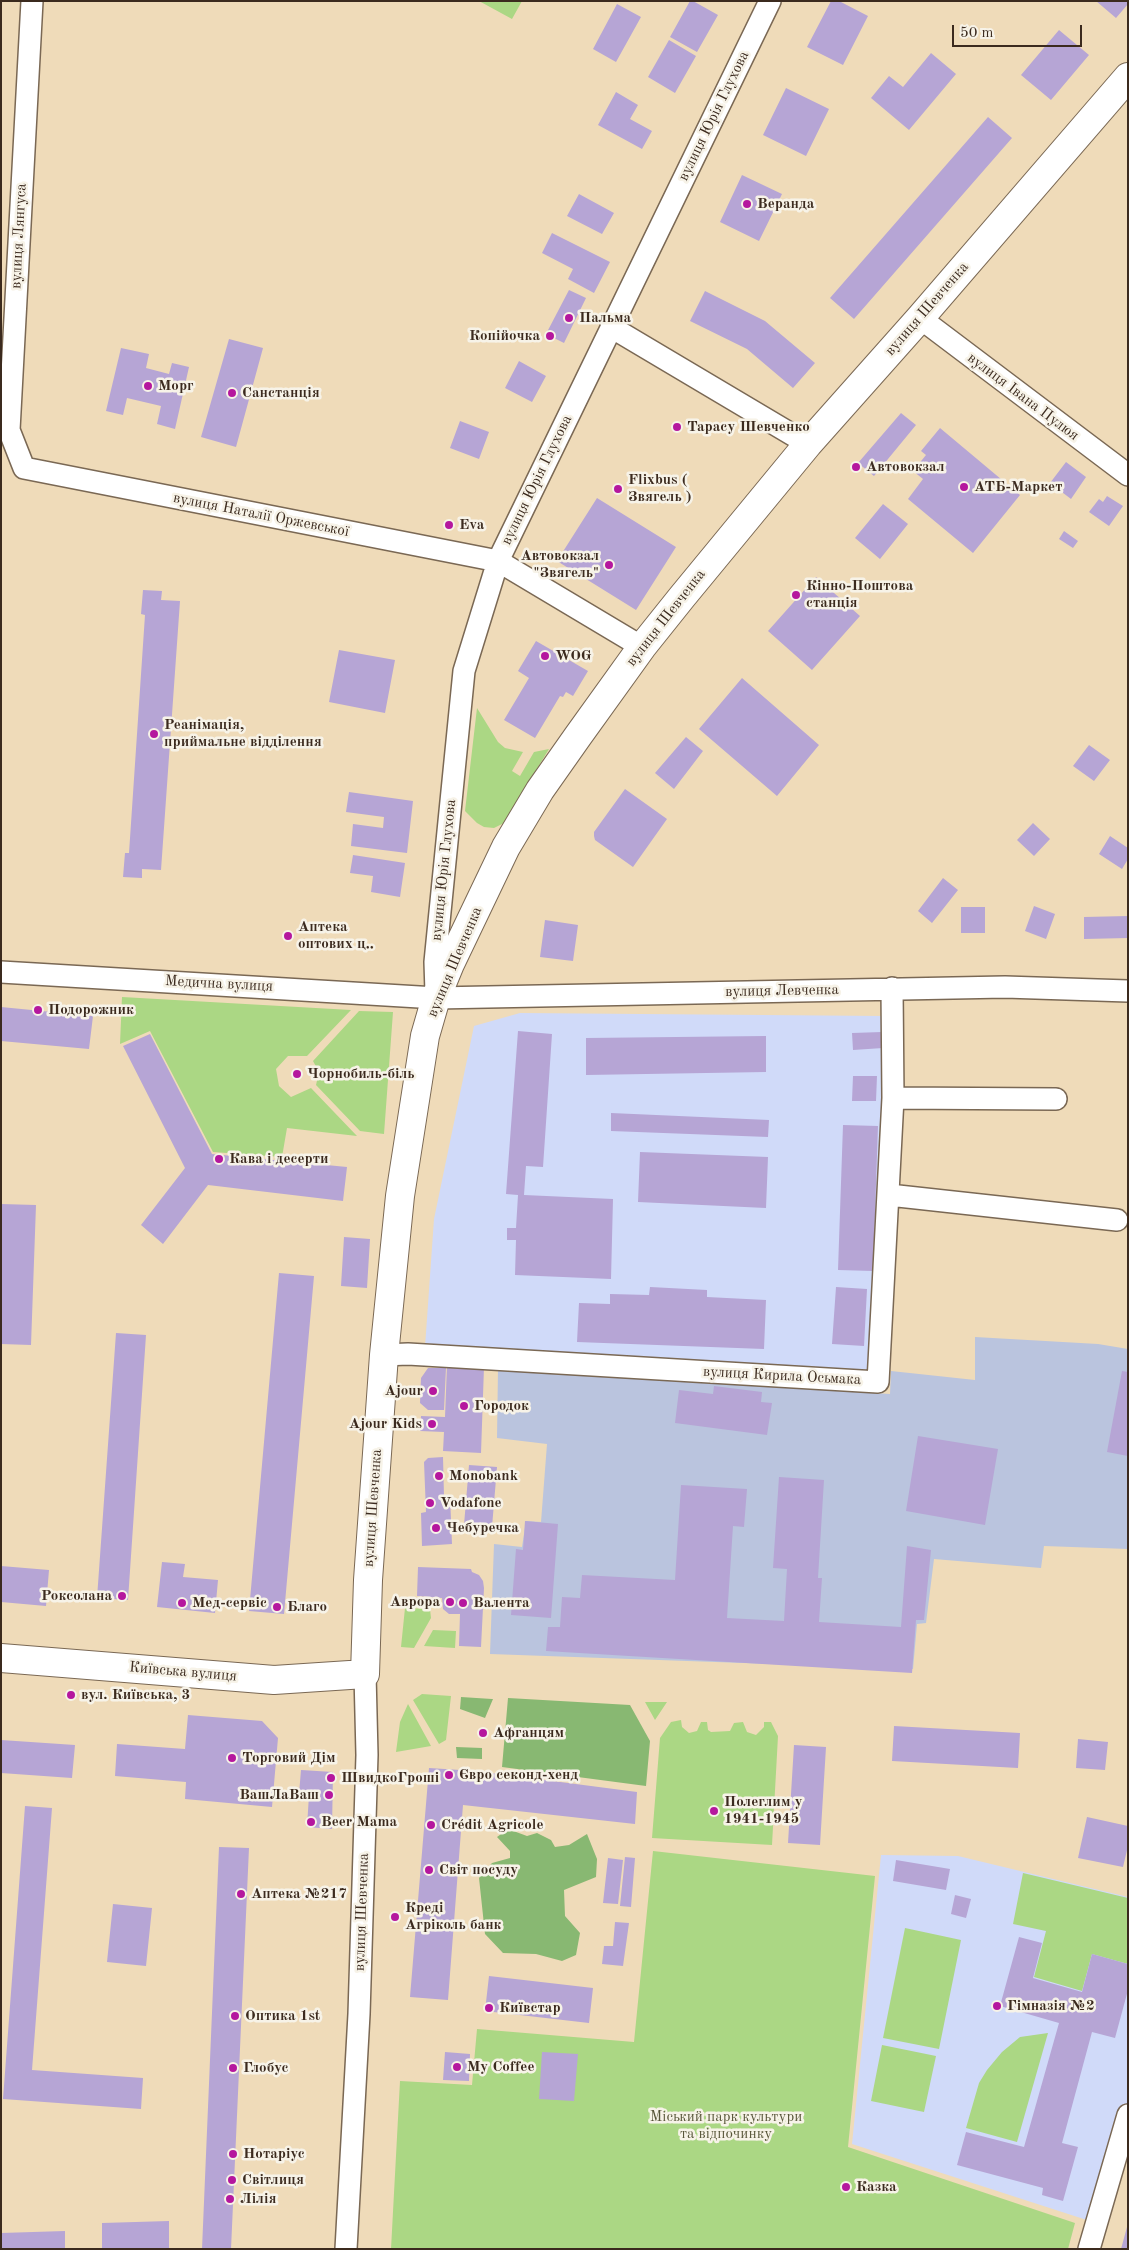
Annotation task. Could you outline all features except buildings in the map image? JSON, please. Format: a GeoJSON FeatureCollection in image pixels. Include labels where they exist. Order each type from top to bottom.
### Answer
{"type":"FeatureCollection","features":[{"type":"Feature","properties":{"kind":"main road","name":"вулиця Шевченка"},"geometry":{"type":"LineString","coordinates":[[365,1674],[368,1580],[384,1355],[400,1196],[425,1036],[436,998],[506,847],[540,790],[642,647],[808,444],[920,318],[1128,77]]}},
{"type":"Feature","properties":{"kind":"main road","name":"Київська вулиця"},"geometry":{"type":"LineString","coordinates":[[1,1658],[274,1680],[365,1674]]}},
{"type":"Feature","properties":{"kind":"street","name":"вулиця Лянгуса"},"geometry":{"type":"LineString","coordinates":[[24,468],[9,430],[32,1]]}},
{"type":"Feature","properties":{"kind":"street","name":"вулиця Юрія Глухова"},"geometry":{"type":"LineString","coordinates":[[436,998],[435,962],[464,671],[498,561],[770,1]]}},
{"type":"Feature","properties":{"kind":"street","name":"вулиця Івана Пулюя"},"geometry":{"type":"LineString","coordinates":[[920,318],[1128,475]]}},
{"type":"Feature","properties":{"kind":"street"},"geometry":{"type":"LineString","coordinates":[[611,327],[808,444]]}},
{"type":"Feature","properties":{"kind":"street","name":"вулиця Наталії Оржевської"},"geometry":{"type":"LineString","coordinates":[[24,468],[498,561],[642,647]]}},
{"type":"Feature","properties":{"kind":"street","name":"Медична вулиця"},"geometry":{"type":"LineString","coordinates":[[1,972],[436,998]]}},
{"type":"Feature","properties":{"kind":"street","name":"вулиця Левченка"},"geometry":{"type":"LineString","coordinates":[[436,998],[892,988],[1005,987],[1128,991]]}},
{"type":"Feature","properties":{"kind":"street","name":"вулиця Кирила Осьмака"},"geometry":{"type":"LineString","coordinates":[[384,1355],[417,1355],[878,1382],[893,1098],[892,988]]}},
{"type":"Feature","properties":{"kind":"street"},"geometry":{"type":"LineString","coordinates":[[893,1098],[1056,1099]]}},
{"type":"Feature","properties":{"kind":"street"},"geometry":{"type":"LineString","coordinates":[[888,1195],[1116,1220]]}},
{"type":"Feature","properties":{"kind":"street","name":"вулиця Шевченка"},"geometry":{"type":"LineString","coordinates":[[346,2249],[359,2014],[367,1755],[365,1674]]}},
{"type":"Feature","properties":{"kind":"street"},"geometry":{"type":"LineString","coordinates":[[1089,2249],[1128,2115]]}},
{"type":"Feature","properties":{"kind":"shaded area"},"geometry":{"type":"Polygon","coordinates":[[[520,1013],[884,1016],[886,1062],[869,1374],[425,1347],[434,1219],[474,1026],[520,1013]]]}},
{"type":"Feature","properties":{"kind":"shaded area"},"geometry":{"type":"Polygon","coordinates":[[[975,1337],[1098,1344],[1128,1349],[1128,1549],[1044,1546],[1041,1568],[934,1559],[926,1623],[917,1624],[913,1669],[490,1654],[494,1544],[522,1547],[526,1521],[541,1522],[547,1444],[497,1438],[498,1369],[890,1394],[891,1371],[975,1380],[975,1337]]]}},
{"type":"Feature","properties":{"kind":"shaded area","name":"Гімназія №2"},"geometry":{"type":"Polygon","coordinates":[[[881,1855],[958,1856],[1128,1897],[1128,2115],[1096,2223],[852,2144],[881,1855]]]}},
{"type":"Feature","properties":{"kind":"green space"},"geometry":{"type":"Polygon","coordinates":[[[479,1],[522,1],[512,19],[479,1]]]}},
{"type":"Feature","properties":{"kind":"green space"},"geometry":{"type":"Polygon","coordinates":[[[477,708],[498,742],[505,748],[523,752],[512,771],[520,776],[534,752],[549,749],[504,823],[494,828],[484,827],[477,823],[465,811],[477,708]]]}},
{"type":"Feature","properties":{"kind":"green space"},"geometry":{"type":"Polygon","coordinates":[[[122,997],[351,1010],[307,1056],[288,1056],[276,1069],[279,1086],[291,1097],[311,1088],[357,1136],[287,1128],[282,1157],[213,1152],[150,1031],[120,1044],[122,997]]]}},
{"type":"Feature","properties":{"kind":"green space"},"geometry":{"type":"Polygon","coordinates":[[[359,1011],[393,1012],[384,1134],[360,1131],[316,1085],[319,1072],[313,1061],[359,1011]]]}},
{"type":"Feature","properties":{"kind":"green space"},"geometry":{"type":"Polygon","coordinates":[[[405,1608],[430,1609],[431,1618],[414,1648],[401,1647],[405,1608]]]}},
{"type":"Feature","properties":{"kind":"green space"},"geometry":{"type":"Polygon","coordinates":[[[433,1630],[456,1631],[455,1648],[424,1646],[433,1630]]]}},
{"type":"Feature","properties":{"kind":"green space"},"geometry":{"type":"Polygon","coordinates":[[[422,1694],[451,1696],[446,1740],[439,1744],[413,1700],[422,1694]]]}},
{"type":"Feature","properties":{"kind":"green space"},"geometry":{"type":"Polygon","coordinates":[[[461,1697],[493,1699],[485,1718],[460,1709],[461,1697]]]}},
{"type":"Feature","properties":{"kind":"green space"},"geometry":{"type":"Polygon","coordinates":[[[508,1698],[630,1705],[650,1741],[646,1786],[502,1767],[508,1698]]]}},
{"type":"Feature","properties":{"kind":"green space"},"geometry":{"type":"Polygon","coordinates":[[[645,1702],[667,1702],[655,1720],[645,1702]]]}},
{"type":"Feature","properties":{"kind":"green space"},"geometry":{"type":"Polygon","coordinates":[[[408,1704],[431,1746],[396,1752],[400,1722],[408,1704]]]}},
{"type":"Feature","properties":{"kind":"green space"},"geometry":{"type":"Polygon","coordinates":[[[681,1720],[682,1727],[689,1733],[697,1731],[701,1722],[707,1722],[708,1730],[711,1732],[730,1731],[734,1723],[743,1722],[747,1732],[756,1735],[764,1727],[764,1722],[771,1722],[778,1736],[772,1845],[652,1838],[660,1738],[671,1722],[681,1720]]]}},
{"type":"Feature","properties":{"kind":"green space"},"geometry":{"type":"Polygon","coordinates":[[[456,1747],[482,1748],[482,1759],[457,1758],[456,1747]]]}},
{"type":"Feature","properties":{"kind":"green space"},"geometry":{"type":"Polygon","coordinates":[[[508,1829],[527,1836],[537,1833],[551,1840],[555,1847],[569,1845],[587,1834],[597,1859],[596,1877],[564,1890],[565,1916],[580,1933],[576,1955],[562,1961],[536,1954],[503,1953],[485,1934],[479,1878],[492,1863],[510,1858],[510,1851],[497,1837],[508,1829]]]}},
{"type":"Feature","properties":{"kind":"green space","name":"Міський парк культури та відпочинку"},"geometry":{"type":"Polygon","coordinates":[[[653,1851],[875,1876],[848,2147],[1075,2223],[1068,2249],[391,2249],[400,2081],[472,2085],[477,2029],[634,2042],[653,1851]]]}},
{"type":"Feature","properties":{"kind":"green space"},"geometry":{"type":"Polygon","coordinates":[[[1023,1873],[1128,1898],[1128,1964],[1092,1954],[1082,1991],[1034,1977],[1046,1931],[1013,1924],[1023,1873]]]}},
{"type":"Feature","properties":{"kind":"green space"},"geometry":{"type":"Polygon","coordinates":[[[905,1928],[961,1940],[939,2049],[883,2038],[905,1928]]]}},
{"type":"Feature","properties":{"kind":"green space"},"geometry":{"type":"Polygon","coordinates":[[[1048,2033],[1017,2142],[966,2128],[979,2083],[1002,2052],[1020,2037],[1048,2033]]]}},
{"type":"Feature","properties":{"kind":"green space"},"geometry":{"type":"Polygon","coordinates":[[[882,2045],[936,2056],[924,2112],[871,2101],[882,2045]]]}},
{"type":"Feature","properties":{"kind":"place","name":"Веранда"},"geometry":{"type":"Point","coordinates":[747,204]}},
{"type":"Feature","properties":{"kind":"place","name":"Пальма"},"geometry":{"type":"Point","coordinates":[569,318]}},
{"type":"Feature","properties":{"kind":"place","name":"Копійочка"},"geometry":{"type":"Point","coordinates":[550,336]}},
{"type":"Feature","properties":{"kind":"place","name":"Морг"},"geometry":{"type":"Point","coordinates":[148,386]}},
{"type":"Feature","properties":{"kind":"place","name":"Санстанція"},"geometry":{"type":"Point","coordinates":[232,393]}},
{"type":"Feature","properties":{"kind":"place","name":"Тарасу Шевченко"},"geometry":{"type":"Point","coordinates":[677,427]}},
{"type":"Feature","properties":{"kind":"place","name":"Автовокзал"},"geometry":{"type":"Point","coordinates":[856,467]}},
{"type":"Feature","properties":{"kind":"place","name":"АТБ-Маркет"},"geometry":{"type":"Point","coordinates":[964,487]}},
{"type":"Feature","properties":{"kind":"place","name":"Flixbus ( Звягель )"},"geometry":{"type":"Point","coordinates":[618,489]}},
{"type":"Feature","properties":{"kind":"place","name":"Eva"},"geometry":{"type":"Point","coordinates":[449,525]}},
{"type":"Feature","properties":{"kind":"place","name":"Автовокзал \"Звягель\""},"geometry":{"type":"Point","coordinates":[609,565]}},
{"type":"Feature","properties":{"kind":"place","name":"Кінно-Поштова станція"},"geometry":{"type":"Point","coordinates":[796,595]}},
{"type":"Feature","properties":{"kind":"place","name":"WOG"},"geometry":{"type":"Point","coordinates":[545,656]}},
{"type":"Feature","properties":{"kind":"place","name":"Реанімація, приймальне відділення"},"geometry":{"type":"Point","coordinates":[154,734]}},
{"type":"Feature","properties":{"kind":"place","name":"Аптека оптових ц‥"},"geometry":{"type":"Point","coordinates":[288,936]}},
{"type":"Feature","properties":{"kind":"place","name":"Подорожник"},"geometry":{"type":"Point","coordinates":[38,1010]}},
{"type":"Feature","properties":{"kind":"place","name":"Чорнобиль-біль"},"geometry":{"type":"Point","coordinates":[297,1074]}},
{"type":"Feature","properties":{"kind":"place","name":"Кава і десерти"},"geometry":{"type":"Point","coordinates":[219,1159]}},
{"type":"Feature","properties":{"kind":"place","name":"Ajour"},"geometry":{"type":"Point","coordinates":[433,1391]}},
{"type":"Feature","properties":{"kind":"place","name":"Городок"},"geometry":{"type":"Point","coordinates":[464,1406]}},
{"type":"Feature","properties":{"kind":"place","name":"Ajour Kids"},"geometry":{"type":"Point","coordinates":[432,1424]}},
{"type":"Feature","properties":{"kind":"place","name":"Monobank"},"geometry":{"type":"Point","coordinates":[439,1476]}},
{"type":"Feature","properties":{"kind":"place","name":"Vodafone"},"geometry":{"type":"Point","coordinates":[430,1503]}},
{"type":"Feature","properties":{"kind":"place","name":"Чебуречка"},"geometry":{"type":"Point","coordinates":[436,1528]}},
{"type":"Feature","properties":{"kind":"place","name":"Роксолана"},"geometry":{"type":"Point","coordinates":[122,1596]}},
{"type":"Feature","properties":{"kind":"place","name":"Аврора"},"geometry":{"type":"Point","coordinates":[450,1602]}},
{"type":"Feature","properties":{"kind":"place","name":"Мед-сервіс"},"geometry":{"type":"Point","coordinates":[182,1603]}},
{"type":"Feature","properties":{"kind":"place","name":"Валента"},"geometry":{"type":"Point","coordinates":[463,1603]}},
{"type":"Feature","properties":{"kind":"place","name":"Благо"},"geometry":{"type":"Point","coordinates":[277,1607]}},
{"type":"Feature","properties":{"kind":"place","name":"вул. Київська, 3"},"geometry":{"type":"Point","coordinates":[71,1695]}},
{"type":"Feature","properties":{"kind":"place","name":"Афганцям"},"geometry":{"type":"Point","coordinates":[483,1733]}},
{"type":"Feature","properties":{"kind":"place","name":"Торговий Дім"},"geometry":{"type":"Point","coordinates":[232,1758]}},
{"type":"Feature","properties":{"kind":"place","name":"Євро секонд-хенд"},"geometry":{"type":"Point","coordinates":[449,1775]}},
{"type":"Feature","properties":{"kind":"place","name":"ШвидкоГроші"},"geometry":{"type":"Point","coordinates":[331,1778]}},
{"type":"Feature","properties":{"kind":"place","name":"ВашЛаВаш"},"geometry":{"type":"Point","coordinates":[329,1795]}},
{"type":"Feature","properties":{"kind":"place","name":"Полеглим у 1941-1945"},"geometry":{"type":"Point","coordinates":[714,1811]}},
{"type":"Feature","properties":{"kind":"place","name":"Beer Mama"},"geometry":{"type":"Point","coordinates":[311,1822]}},
{"type":"Feature","properties":{"kind":"place","name":"Crédit Agricole"},"geometry":{"type":"Point","coordinates":[431,1825]}},
{"type":"Feature","properties":{"kind":"place","name":"Світ посуду"},"geometry":{"type":"Point","coordinates":[429,1870]}},
{"type":"Feature","properties":{"kind":"place","name":"Аптека №217"},"geometry":{"type":"Point","coordinates":[241,1894]}},
{"type":"Feature","properties":{"kind":"place","name":"Креді Агріколь банк"},"geometry":{"type":"Point","coordinates":[395,1917]}},
{"type":"Feature","properties":{"kind":"place","name":"Гімназія №2"},"geometry":{"type":"Point","coordinates":[997,2006]}},
{"type":"Feature","properties":{"kind":"place","name":"Київстар"},"geometry":{"type":"Point","coordinates":[489,2008]}},
{"type":"Feature","properties":{"kind":"place","name":"Оптика 1st"},"geometry":{"type":"Point","coordinates":[235,2016]}},
{"type":"Feature","properties":{"kind":"place","name":"My Coffee"},"geometry":{"type":"Point","coordinates":[457,2067]}},
{"type":"Feature","properties":{"kind":"place","name":"Глобус"},"geometry":{"type":"Point","coordinates":[233,2068]}},
{"type":"Feature","properties":{"kind":"place","name":"Нотаріус"},"geometry":{"type":"Point","coordinates":[233,2154]}},
{"type":"Feature","properties":{"kind":"place","name":"Свiтлиця"},"geometry":{"type":"Point","coordinates":[232,2180]}},
{"type":"Feature","properties":{"kind":"place","name":"Казка"},"geometry":{"type":"Point","coordinates":[846,2187]}},
{"type":"Feature","properties":{"kind":"place","name":"Лілія"},"geometry":{"type":"Point","coordinates":[230,2199]}}]}
